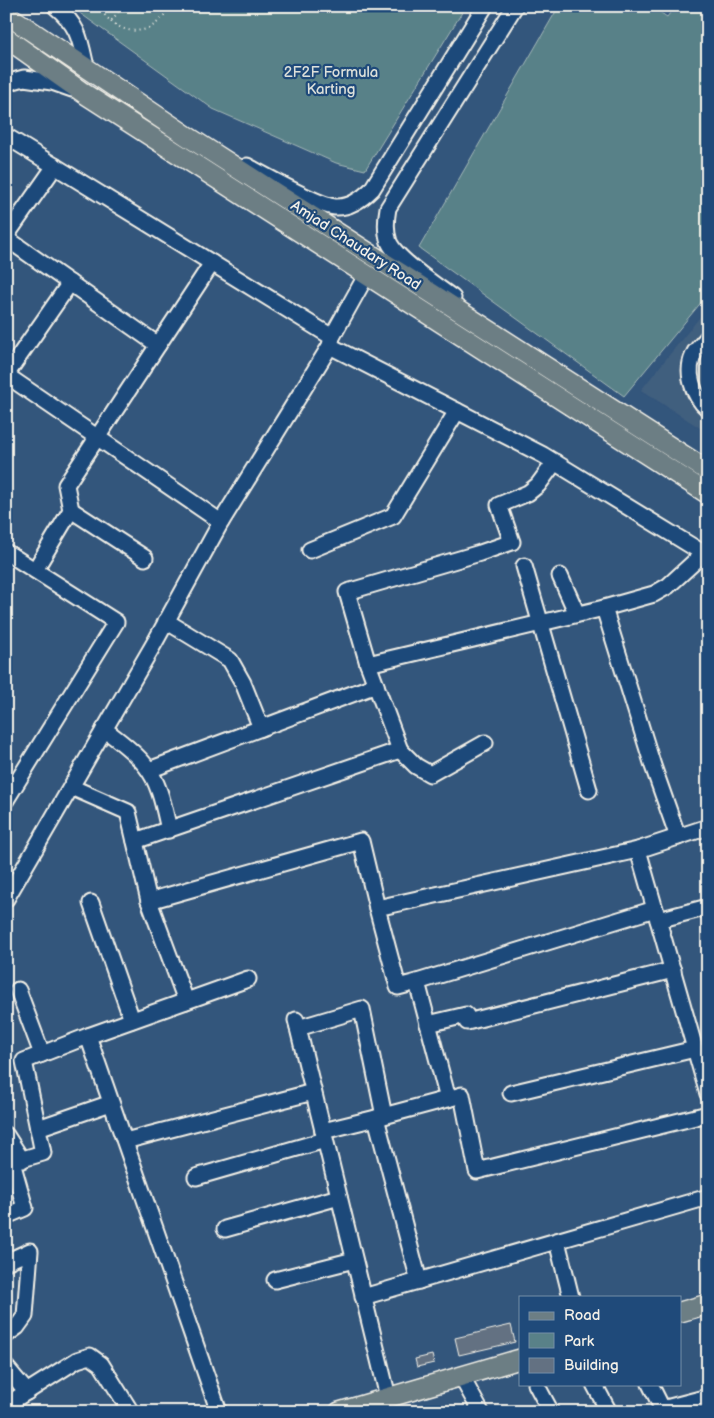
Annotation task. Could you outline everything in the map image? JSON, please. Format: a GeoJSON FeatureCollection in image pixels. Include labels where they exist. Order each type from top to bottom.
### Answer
{"type":"FeatureCollection","features":[{"type":"Feature","properties":{"kind":"main road","name":"Amjad Chaudary Road"},"geometry":{"type":"LineString","coordinates":[[6,14],[187,136],[708,471]]}},
{"type":"Feature","properties":{"kind":"main road","name":"Amjad Chaudary Road"},"geometry":{"type":"LineString","coordinates":[[6,38],[85,94],[708,494]]}},
{"type":"Feature","properties":{"kind":"main road"},"geometry":{"type":"LineString","coordinates":[[682,1311],[708,1304]]}},
{"type":"Feature","properties":{"kind":"main road"},"geometry":{"type":"LineString","coordinates":[[345,1411],[519,1359]]}},
{"type":"Feature","properties":{"kind":"street"},"geometry":{"type":"LineString","coordinates":[[55,6],[69,19],[79,34],[86,67]]}},
{"type":"Feature","properties":{"kind":"street"},"geometry":{"type":"LineString","coordinates":[[187,136],[313,199],[334,207],[347,206],[362,199],[372,189],[485,6]]}},
{"type":"Feature","properties":{"kind":"street"},"geometry":{"type":"LineString","coordinates":[[514,6],[388,208],[386,224],[390,244],[399,256],[528,356]]}},
{"type":"Feature","properties":{"kind":"street"},"geometry":{"type":"LineString","coordinates":[[6,83],[24,78],[52,82],[85,94]]}},
{"type":"Feature","properties":{"kind":"street"},"geometry":{"type":"LineString","coordinates":[[6,136],[212,263],[331,342],[457,412],[555,462],[706,555],[668,586],[654,594],[604,608],[368,664]]}},
{"type":"Feature","properties":{"kind":"street"},"geometry":{"type":"LineString","coordinates":[[55,166],[6,237],[158,345]]}},
{"type":"Feature","properties":{"kind":"street"},"geometry":{"type":"LineString","coordinates":[[35,570],[71,510],[66,484],[212,263]]}},
{"type":"Feature","properties":{"kind":"street"},"geometry":{"type":"LineString","coordinates":[[6,899],[221,522],[331,342],[367,274]]}},
{"type":"Feature","properties":{"kind":"street"},"geometry":{"type":"LineString","coordinates":[[70,283],[6,375],[221,522]]}},
{"type":"Feature","properties":{"kind":"street"},"geometry":{"type":"LineString","coordinates":[[708,337],[694,353],[690,367],[694,393],[699,402],[708,409]]}},
{"type":"Feature","properties":{"kind":"street"},"geometry":{"type":"LineString","coordinates":[[310,550],[393,516],[457,412]]}},
{"type":"Feature","properties":{"kind":"street"},"geometry":{"type":"LineString","coordinates":[[486,743],[430,774],[416,766],[400,750],[368,664],[347,592],[512,542],[499,505],[528,493],[538,485],[555,462]]}},
{"type":"Feature","properties":{"kind":"street"},"geometry":{"type":"LineString","coordinates":[[71,510],[145,558]]}},
{"type":"Feature","properties":{"kind":"street"},"geometry":{"type":"LineString","coordinates":[[6,552],[116,622],[11,781],[6,800]]}},
{"type":"Feature","properties":{"kind":"street"},"geometry":{"type":"LineString","coordinates":[[524,566],[589,790]]}},
{"type":"Feature","properties":{"kind":"street"},"geometry":{"type":"LineString","coordinates":[[560,576],[577,614]]}},
{"type":"Feature","properties":{"kind":"street"},"geometry":{"type":"LineString","coordinates":[[604,608],[653,766],[678,837]]}},
{"type":"Feature","properties":{"kind":"street"},"geometry":{"type":"LineString","coordinates":[[166,621],[230,660],[243,683],[261,728]]}},
{"type":"Feature","properties":{"kind":"street"},"geometry":{"type":"LineString","coordinates":[[149,770],[376,686]]}},
{"type":"Feature","properties":{"kind":"street"},"geometry":{"type":"LineString","coordinates":[[104,729],[144,763],[149,770],[162,799],[169,830]]}},
{"type":"Feature","properties":{"kind":"street"},"geometry":{"type":"LineString","coordinates":[[135,841],[400,750]]}},
{"type":"Feature","properties":{"kind":"street"},"geometry":{"type":"LineString","coordinates":[[71,787],[128,812],[149,901],[186,1002]]}},
{"type":"Feature","properties":{"kind":"street"},"geometry":{"type":"LineString","coordinates":[[377,908],[638,850],[708,827]]}},
{"type":"Feature","properties":{"kind":"street"},"geometry":{"type":"LineString","coordinates":[[149,901],[361,841],[398,987],[657,914],[708,907]]}},
{"type":"Feature","properties":{"kind":"street"},"geometry":{"type":"LineString","coordinates":[[638,850],[708,1094]]}},
{"type":"Feature","properties":{"kind":"street"},"geometry":{"type":"LineString","coordinates":[[91,903],[132,1020]]}},
{"type":"Feature","properties":{"kind":"street"},"geometry":{"type":"LineString","coordinates":[[428,1024],[466,1014],[467,1022],[672,970]]}},
{"type":"Feature","properties":{"kind":"street"},"geometry":{"type":"LineString","coordinates":[[6,1216],[25,1208],[12,1162],[43,1153],[24,1061],[132,1020],[248,980]]}},
{"type":"Feature","properties":{"kind":"street"},"geometry":{"type":"LineString","coordinates":[[417,982],[448,1099]]}},
{"type":"Feature","properties":{"kind":"street"},"geometry":{"type":"LineString","coordinates":[[18,990],[42,1054]]}},
{"type":"Feature","properties":{"kind":"street"},"geometry":{"type":"LineString","coordinates":[[388,1397],[297,1024],[362,1009],[380,1117],[419,1281]]}},
{"type":"Feature","properties":{"kind":"street"},"geometry":{"type":"LineString","coordinates":[[88,1036],[219,1412]]}},
{"type":"Feature","properties":{"kind":"street"},"geometry":{"type":"LineString","coordinates":[[511,1093],[695,1049]]}},
{"type":"Feature","properties":{"kind":"street"},"geometry":{"type":"LineString","coordinates":[[125,1141],[313,1092]]}},
{"type":"Feature","properties":{"kind":"street"},"geometry":{"type":"LineString","coordinates":[[196,1177],[380,1117],[462,1095],[477,1171],[708,1114]]}},
{"type":"Feature","properties":{"kind":"street"},"geometry":{"type":"LineString","coordinates":[[38,1128],[111,1103]]}},
{"type":"Feature","properties":{"kind":"street"},"geometry":{"type":"LineString","coordinates":[[6,1135],[22,1160]]}},
{"type":"Feature","properties":{"kind":"street"},"geometry":{"type":"LineString","coordinates":[[364,1297],[708,1197]]}},
{"type":"Feature","properties":{"kind":"street"},"geometry":{"type":"LineString","coordinates":[[225,1229],[339,1198]]}},
{"type":"Feature","properties":{"kind":"street"},"geometry":{"type":"LineString","coordinates":[[558,1241],[570,1296]]}},
{"type":"Feature","properties":{"kind":"street"},"geometry":{"type":"LineString","coordinates":[[6,1262],[30,1252],[25,1316],[17,1327],[6,1335]]}},
{"type":"Feature","properties":{"kind":"street"},"geometry":{"type":"LineString","coordinates":[[274,1280],[354,1260]]}},
{"type":"Feature","properties":{"kind":"street"},"geometry":{"type":"LineString","coordinates":[[6,1404],[77,1360],[90,1356],[101,1364],[131,1412]]}},
{"type":"Feature","properties":{"kind":"street"},"geometry":{"type":"LineString","coordinates":[[6,1367],[27,1392]]}},
{"type":"Feature","properties":{"kind":"street"},"geometry":{"type":"LineString","coordinates":[[461,1376],[481,1412]]}},
{"type":"Feature","properties":{"kind":"street"},"geometry":{"type":"LineString","coordinates":[[537,1386],[551,1412]]}},
{"type":"Feature","properties":{"kind":"street"},"geometry":{"type":"LineString","coordinates":[[595,1386],[609,1412]]}},
{"type":"Feature","properties":{"kind":"street"},"geometry":{"type":"LineString","coordinates":[[651,1386],[663,1410],[708,1397]]}},
{"type":"Feature","properties":{"kind":"path"},"geometry":{"type":"LineString","coordinates":[[100,6],[106,17],[122,29],[140,31],[160,21],[169,6]]}},
{"type":"Feature","properties":{"kind":"path"},"geometry":{"type":"LineString","coordinates":[[110,21],[122,6]]}},
{"type":"Feature","properties":{"kind":"shaded area"},"geometry":{"type":"Polygon","coordinates":[[[708,307],[708,433],[641,390],[708,307]]]}},
{"type":"Feature","properties":{"kind":"green space","name":"2F2F Formula Karting"},"geometry":{"type":"Polygon","coordinates":[[[70,6],[466,6],[365,170],[336,163],[213,109],[70,6]]]}},
{"type":"Feature","properties":{"kind":"green space"},"geometry":{"type":"Polygon","coordinates":[[[559,6],[651,6],[667,17],[675,6],[708,6],[708,294],[624,396],[419,248],[559,6]]]}},
{"type":"Feature","properties":{"kind":"building"},"geometry":{"type":"Polygon","coordinates":[[[511,1325],[515,1342],[459,1355],[455,1338],[511,1325]]]}},
{"type":"Feature","properties":{"kind":"building"},"geometry":{"type":"Polygon","coordinates":[[[432,1355],[434,1363],[417,1367],[415,1359],[432,1355]]]}}]}
